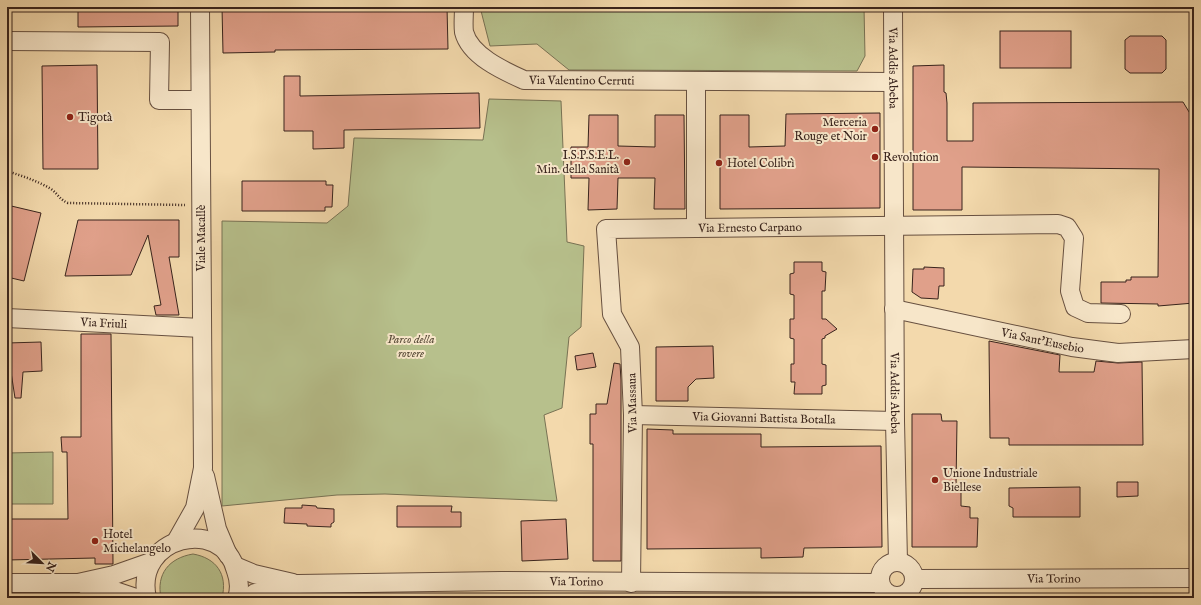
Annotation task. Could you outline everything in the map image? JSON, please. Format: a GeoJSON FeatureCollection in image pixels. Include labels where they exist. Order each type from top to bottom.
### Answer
{"type":"FeatureCollection","features":[{"type":"Feature","properties":{"kind":"street","name":"Viale Macallè"},"geometry":{"type":"LineString","coordinates":[[178,540],[195,508],[203,468],[200,7]]}},
{"type":"Feature","properties":{"kind":"street","name":"Via Valentino Cerruti"},"geometry":{"type":"LineString","coordinates":[[464,7],[464,33],[476,52],[500,69],[524,80],[893,82]]}},
{"type":"Feature","properties":{"kind":"street","name":"Via Addis Abeba"},"geometry":{"type":"LineString","coordinates":[[893,7],[893,225],[898,562]]}},
{"type":"Feature","properties":{"kind":"street"},"geometry":{"type":"LineString","coordinates":[[7,41],[160,42],[159,100],[200,100]]}},
{"type":"Feature","properties":{"kind":"street"},"geometry":{"type":"LineString","coordinates":[[696,81],[696,228]]}},
{"type":"Feature","properties":{"kind":"street"},"geometry":{"type":"LineString","coordinates":[[893,225],[1058,224],[1067,227],[1074,238],[1070,291],[1075,307],[1088,313],[1121,314]]}},
{"type":"Feature","properties":{"kind":"street","name":"Via Ernesto Carpano"},"geometry":{"type":"LineString","coordinates":[[606,228],[893,225]]}},
{"type":"Feature","properties":{"kind":"street","name":"Via Massaua"},"geometry":{"type":"LineString","coordinates":[[606,228],[612,314],[630,347],[633,415],[631,583]]}},
{"type":"Feature","properties":{"kind":"street","name":"Via Sant'Eusebio"},"geometry":{"type":"LineString","coordinates":[[894,309],[1072,347],[1118,353],[1194,349]]}},
{"type":"Feature","properties":{"kind":"street","name":"Via Friuli"},"geometry":{"type":"LineString","coordinates":[[7,318],[202,328]]}},
{"type":"Feature","properties":{"kind":"street","name":"Via Giovanni Battista Botalla"},"geometry":{"type":"LineString","coordinates":[[633,415],[895,421]]}},
{"type":"Feature","properties":{"kind":"street","name":"Viale Macallè"},"geometry":{"type":"LineString","coordinates":[[203,468],[217,529],[239,580],[237,598]]}},
{"type":"Feature","properties":{"kind":"street","name":"Via Torino"},"geometry":{"type":"LineString","coordinates":[[178,540],[191,538],[205,540],[218,546],[232,561],[254,574],[298,584],[501,590],[631,583],[879,583]]}},
{"type":"Feature","properties":{"kind":"street"},"geometry":{"type":"LineString","coordinates":[[147,598],[145,590],[146,576],[151,562],[158,553],[178,540]]}},
{"type":"Feature","properties":{"kind":"street"},"geometry":{"type":"LineString","coordinates":[[7,584],[78,583],[114,575],[151,562]]}},
{"type":"Feature","properties":{"kind":"street"},"geometry":{"type":"LineString","coordinates":[[898,562],[908,566],[911,569],[914,579],[910,591],[899,597],[888,593],[879,583],[884,569],[888,565],[898,562]]}},
{"type":"Feature","properties":{"kind":"street","name":"Via Torino"},"geometry":{"type":"LineString","coordinates":[[914,579],[1194,578]]}},
{"type":"Feature","properties":{"kind":"street"},"geometry":{"type":"LineString","coordinates":[[78,583],[115,591],[136,598]]}},
{"type":"Feature","properties":{"kind":"street","name":"Via Torino"},"geometry":{"type":"LineString","coordinates":[[248,598],[255,593],[298,584]]}},
{"type":"Feature","properties":{"kind":"path"},"geometry":{"type":"LineString","coordinates":[[7,171],[53,190],[60,200],[68,203],[201,205]]}},
{"type":"Feature","properties":{"kind":"green space"},"geometry":{"type":"Polygon","coordinates":[[[480,7],[864,7],[865,56],[857,71],[569,70],[537,44],[490,46],[480,7]]]}},
{"type":"Feature","properties":{"kind":"green space","name":"Parco della rovere"},"geometry":{"type":"Polygon","coordinates":[[[489,99],[561,101],[567,242],[584,246],[581,327],[569,337],[562,408],[544,415],[557,501],[385,494],[337,495],[222,506],[222,221],[327,223],[348,206],[354,138],[483,140],[489,99]]]}},
{"type":"Feature","properties":{"kind":"green space"},"geometry":{"type":"Polygon","coordinates":[[[53,452],[53,504],[7,504],[7,453],[53,452]]]}},
{"type":"Feature","properties":{"kind":"green space"},"geometry":{"type":"Polygon","coordinates":[[[193,554],[208,559],[218,568],[222,575],[223,582],[222,598],[161,598],[161,582],[166,568],[177,559],[193,554]]]}},
{"type":"Feature","properties":{"kind":"building"},"geometry":{"type":"Polygon","coordinates":[[[78,7],[178,7],[178,26],[78,27],[78,7]]]}},
{"type":"Feature","properties":{"kind":"building"},"geometry":{"type":"Polygon","coordinates":[[[222,7],[447,7],[448,49],[275,50],[275,52],[223,53],[222,7]]]}},
{"type":"Feature","properties":{"kind":"building"},"geometry":{"type":"Polygon","coordinates":[[[1000,31],[1071,31],[1071,68],[1000,68],[1000,31]]]}},
{"type":"Feature","properties":{"kind":"building"},"geometry":{"type":"Polygon","coordinates":[[[1130,36],[1162,36],[1166,40],[1166,69],[1162,73],[1130,73],[1125,69],[1125,40],[1130,36]]]}},
{"type":"Feature","properties":{"kind":"building","name":"Tigotà"},"geometry":{"type":"Polygon","coordinates":[[[97,65],[98,169],[43,169],[42,66],[97,65]]]}},
{"type":"Feature","properties":{"kind":"building"},"geometry":{"type":"Polygon","coordinates":[[[944,65],[944,92],[946,93],[947,103],[947,141],[973,141],[973,103],[1183,102],[1194,120],[1192,267],[1194,266],[1194,303],[1158,306],[1158,304],[1101,303],[1101,282],[1126,282],[1126,280],[1131,280],[1131,277],[1158,277],[1159,169],[962,167],[962,210],[913,210],[913,66],[944,65]]]}},
{"type":"Feature","properties":{"kind":"building"},"geometry":{"type":"Polygon","coordinates":[[[284,76],[300,76],[300,96],[479,93],[480,128],[344,130],[344,148],[313,149],[313,131],[284,131],[284,76]]]}},
{"type":"Feature","properties":{"kind":"building"},"geometry":{"type":"Polygon","coordinates":[[[880,113],[880,208],[720,209],[720,115],[749,115],[749,147],[785,146],[786,114],[880,113]]]}},
{"type":"Feature","properties":{"kind":"building"},"geometry":{"type":"Polygon","coordinates":[[[589,115],[618,115],[618,146],[655,147],[655,115],[684,115],[685,209],[654,209],[655,178],[618,178],[617,209],[588,210],[589,178],[571,178],[571,147],[588,147],[589,115]]]}},
{"type":"Feature","properties":{"kind":"building"},"geometry":{"type":"Polygon","coordinates":[[[242,181],[326,181],[326,185],[333,185],[332,207],[325,207],[325,211],[242,211],[242,181]]]}},
{"type":"Feature","properties":{"kind":"building"},"geometry":{"type":"Polygon","coordinates":[[[7,205],[41,213],[24,281],[7,277],[7,205]]]}},
{"type":"Feature","properties":{"kind":"building"},"geometry":{"type":"Polygon","coordinates":[[[78,220],[179,220],[179,257],[169,257],[179,315],[156,315],[154,306],[161,305],[148,235],[131,275],[65,276],[78,220]]]}},
{"type":"Feature","properties":{"kind":"building"},"geometry":{"type":"Polygon","coordinates":[[[794,262],[822,262],[822,271],[826,272],[825,291],[822,291],[822,319],[826,319],[837,329],[822,339],[822,364],[826,365],[826,385],[822,386],[822,394],[794,394],[795,382],[791,382],[791,364],[794,364],[794,339],[790,338],[790,319],[794,319],[794,295],[790,294],[790,274],[794,273],[794,262]]]}},
{"type":"Feature","properties":{"kind":"building"},"geometry":{"type":"Polygon","coordinates":[[[924,267],[944,268],[944,286],[939,286],[938,299],[921,298],[912,292],[913,269],[924,269],[924,267]]]}},
{"type":"Feature","properties":{"kind":"building"},"geometry":{"type":"Polygon","coordinates":[[[81,334],[111,334],[113,564],[95,564],[95,558],[7,560],[7,519],[68,519],[67,452],[62,452],[61,437],[81,437],[81,334]]]}},
{"type":"Feature","properties":{"kind":"building"},"geometry":{"type":"Polygon","coordinates":[[[989,341],[1060,355],[1059,372],[1094,372],[1096,361],[1118,363],[1142,362],[1143,445],[1009,445],[1009,438],[990,438],[989,341]]]}},
{"type":"Feature","properties":{"kind":"building"},"geometry":{"type":"Polygon","coordinates":[[[41,342],[42,371],[23,372],[21,398],[15,398],[11,372],[7,372],[7,343],[41,342]]]}},
{"type":"Feature","properties":{"kind":"building"},"geometry":{"type":"Polygon","coordinates":[[[713,346],[714,378],[696,379],[688,387],[688,401],[656,401],[656,347],[713,346]]]}},
{"type":"Feature","properties":{"kind":"building"},"geometry":{"type":"Polygon","coordinates":[[[593,353],[596,367],[577,370],[575,356],[593,353]]]}},
{"type":"Feature","properties":{"kind":"building"},"geometry":{"type":"Polygon","coordinates":[[[614,363],[620,364],[621,380],[621,561],[593,561],[593,444],[590,444],[590,414],[596,414],[596,404],[607,404],[614,363]]]}},
{"type":"Feature","properties":{"kind":"building","name":"Unione Industriale Biellese"},"geometry":{"type":"Polygon","coordinates":[[[912,414],[941,414],[942,421],[957,421],[956,486],[961,486],[961,506],[970,507],[970,518],[978,518],[977,547],[912,547],[912,414]]]}},
{"type":"Feature","properties":{"kind":"building"},"geometry":{"type":"Polygon","coordinates":[[[647,429],[673,430],[673,434],[761,434],[761,447],[881,446],[882,547],[804,548],[803,557],[761,558],[761,548],[647,549],[647,429]]]}},
{"type":"Feature","properties":{"kind":"building"},"geometry":{"type":"Polygon","coordinates":[[[1117,482],[1138,482],[1138,496],[1117,497],[1117,482]]]}},
{"type":"Feature","properties":{"kind":"building"},"geometry":{"type":"Polygon","coordinates":[[[1080,487],[1080,517],[1013,517],[1013,508],[1009,506],[1009,488],[1080,487]]]}},
{"type":"Feature","properties":{"kind":"building"},"geometry":{"type":"Polygon","coordinates":[[[302,505],[334,509],[334,522],[331,524],[331,527],[284,523],[285,508],[302,508],[302,505]]]}},
{"type":"Feature","properties":{"kind":"building"},"geometry":{"type":"Polygon","coordinates":[[[397,506],[452,506],[451,512],[461,512],[461,527],[397,527],[397,506]]]}},
{"type":"Feature","properties":{"kind":"building"},"geometry":{"type":"Polygon","coordinates":[[[566,519],[568,559],[522,561],[521,521],[566,519]]]}},
{"type":"Feature","properties":{"kind":"place","name":"Tigotà"},"geometry":{"type":"Point","coordinates":[70,117]}},
{"type":"Feature","properties":{"kind":"place","name":"Merceria Rouge et Noir"},"geometry":{"type":"Point","coordinates":[875,129]}},
{"type":"Feature","properties":{"kind":"place","name":"Revolution"},"geometry":{"type":"Point","coordinates":[875,157]}},
{"type":"Feature","properties":{"kind":"place","name":"I.S.P.S.E.L. Min. della Sanità"},"geometry":{"type":"Point","coordinates":[627,162]}},
{"type":"Feature","properties":{"kind":"place","name":"Hotel Colibrì"},"geometry":{"type":"Point","coordinates":[719,163]}},
{"type":"Feature","properties":{"kind":"place","name":"Unione Industriale Biellese"},"geometry":{"type":"Point","coordinates":[935,480]}},
{"type":"Feature","properties":{"kind":"place","name":"Hotel Michelangelo"},"geometry":{"type":"Point","coordinates":[95,541]}}]}
